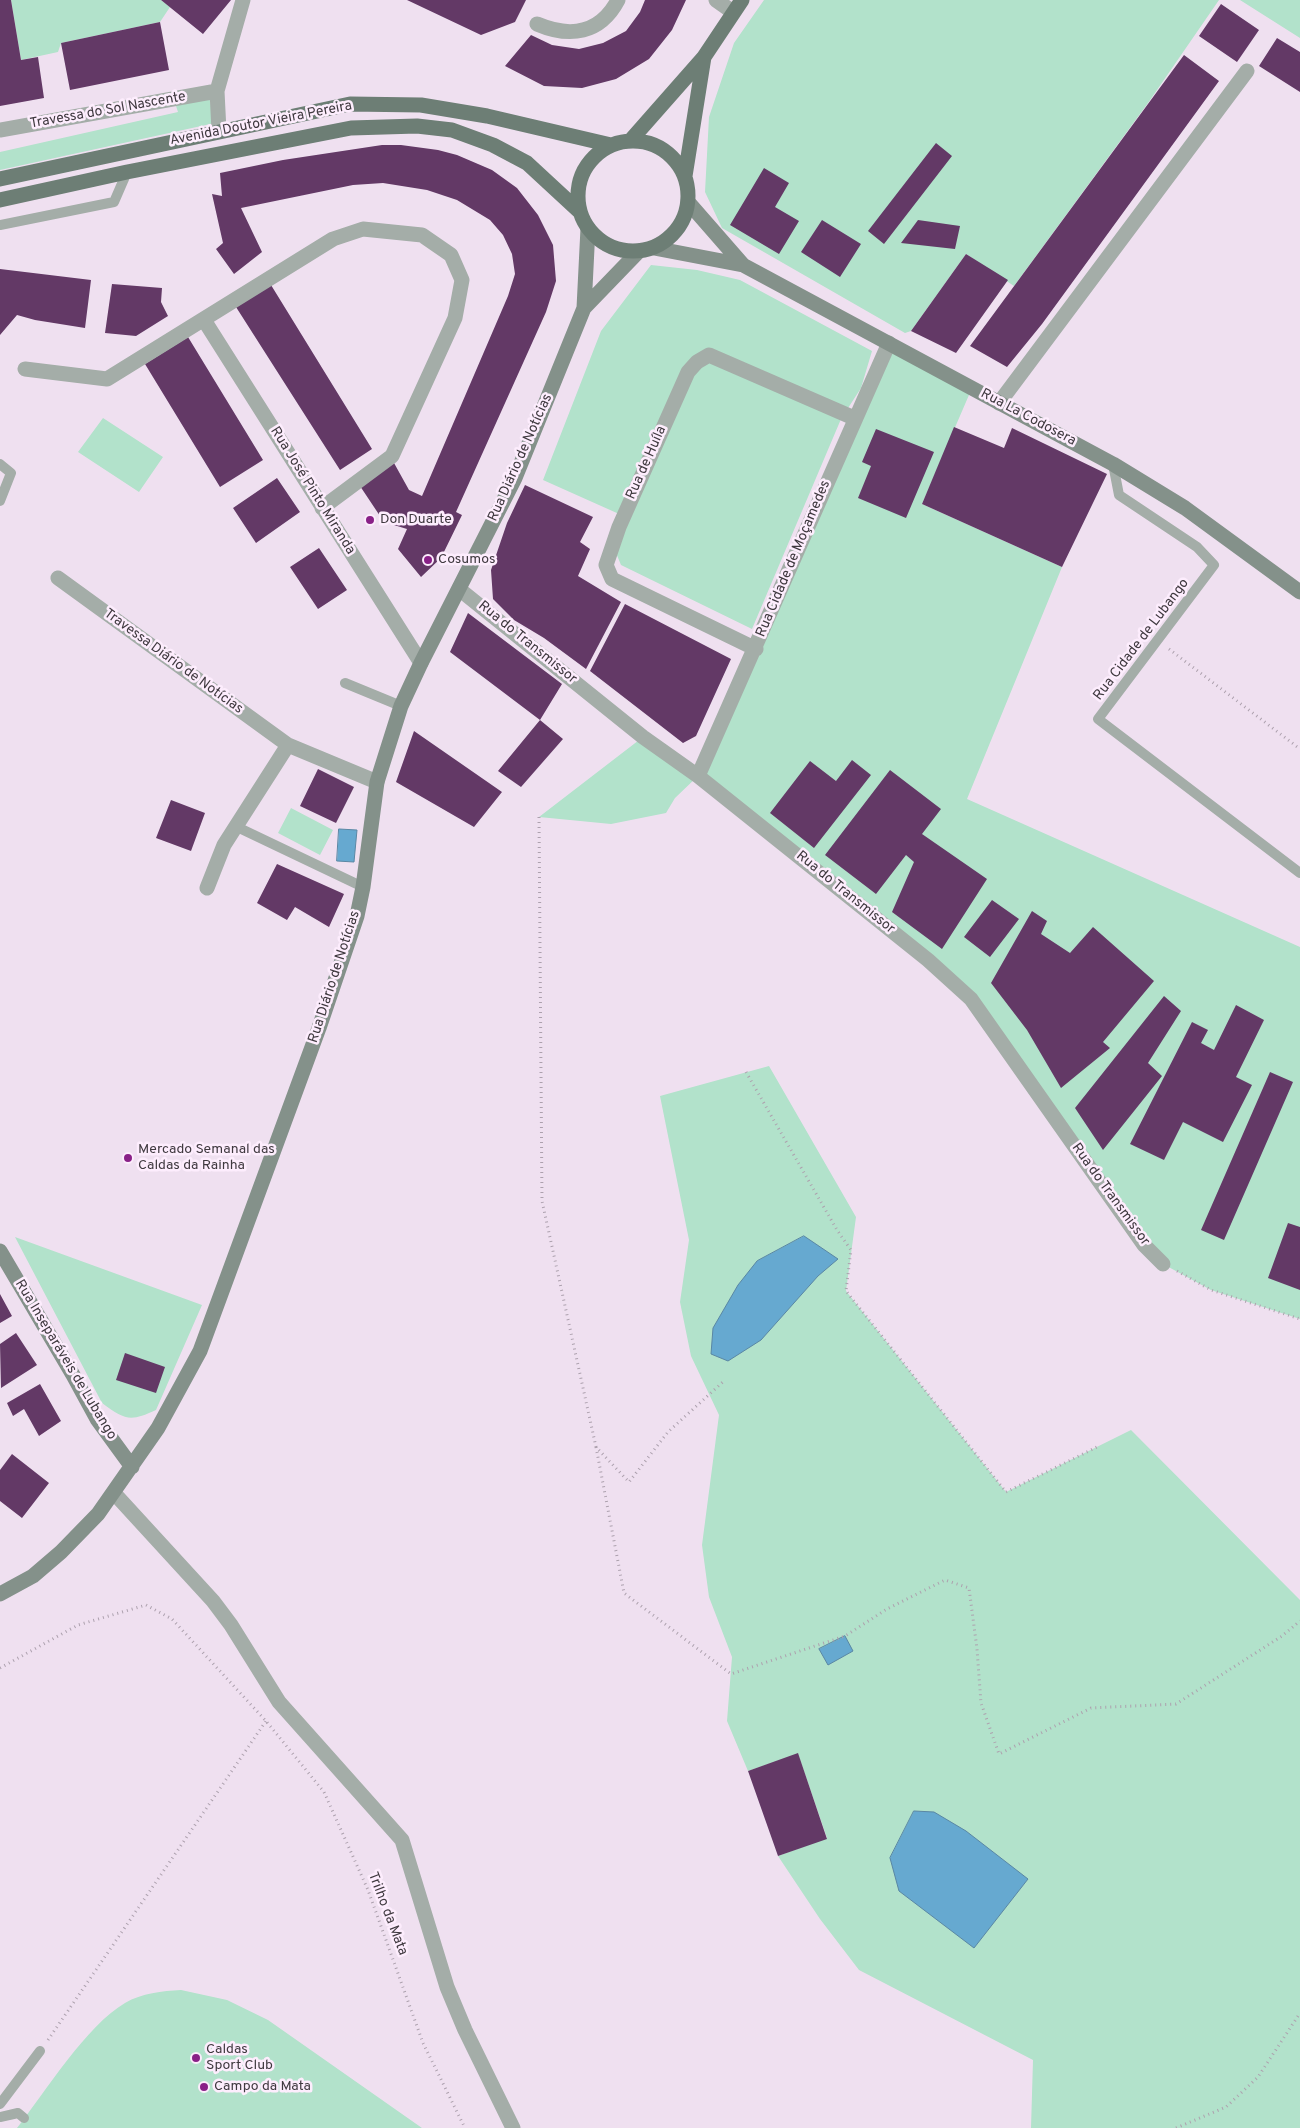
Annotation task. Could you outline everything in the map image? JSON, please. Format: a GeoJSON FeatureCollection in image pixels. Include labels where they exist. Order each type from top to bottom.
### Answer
{"type":"FeatureCollection","features":[{"type":"Feature","properties":{"kind":"main road"},"geometry":{"type":"LineString","coordinates":[[630,141],[704,57],[738,6]]}},
{"type":"Feature","properties":{"kind":"main road"},"geometry":{"type":"LineString","coordinates":[[685,176],[678,164],[663,150],[644,142],[630,141],[611,146],[598,154],[587,166],[580,180],[578,196],[580,212],[588,228],[598,239],[610,247],[624,251],[646,249],[666,240],[677,230],[688,202],[685,176],[704,57]]}},
{"type":"Feature","properties":{"kind":"main road","name":"Avenida Doutor Vieira Pereira"},"geometry":{"type":"LineString","coordinates":[[0,179],[350,104],[421,105],[487,116],[611,146]]}},
{"type":"Feature","properties":{"kind":"main road","name":"Avenida Doutor Vieira Pereira"},"geometry":{"type":"LineString","coordinates":[[0,200],[126,172],[351,128],[417,126],[452,130],[493,145],[527,163],[580,212]]}},
{"type":"Feature","properties":{"kind":"main road","name":"Rua La Codosera"},"geometry":{"type":"LineString","coordinates":[[688,202],[742,265]]}},
{"type":"Feature","properties":{"kind":"main road"},"geometry":{"type":"LineString","coordinates":[[584,308],[588,228]]}},
{"type":"Feature","properties":{"kind":"main road"},"geometry":{"type":"LineString","coordinates":[[584,308],[646,249]]}},
{"type":"Feature","properties":{"kind":"main road","name":"Rua La Codosera"},"geometry":{"type":"LineString","coordinates":[[646,249],[742,265],[1113,464],[1185,508],[1300,592]]}},
{"type":"Feature","properties":{"kind":"main road","name":"Rua Diário de Notícias"},"geometry":{"type":"LineString","coordinates":[[0,1594],[32,1576],[61,1552],[114,1493],[180,1390],[203,1343],[320,1028],[356,916],[363,887],[377,782],[401,706],[515,478],[584,308]]}},
{"type":"Feature","properties":{"kind":"main road","name":"Rua Inseparáveis de Lubango"},"geometry":{"type":"LineString","coordinates":[[0,1251],[73,1374],[96,1419],[132,1467]]}},
{"type":"Feature","properties":{"kind":"street"},"geometry":{"type":"LineString","coordinates":[[219,131],[217,91],[242,0]]}},
{"type":"Feature","properties":{"kind":"street"},"geometry":{"type":"LineString","coordinates":[[537,24],[565,33],[584,31],[599,23],[611,12],[618,0]]}},
{"type":"Feature","properties":{"kind":"street"},"geometry":{"type":"LineString","coordinates":[[716,0],[738,6]]}},
{"type":"Feature","properties":{"kind":"street"},"geometry":{"type":"LineString","coordinates":[[999,403],[1247,71]]}},
{"type":"Feature","properties":{"kind":"street","name":"Travessa do Sol Nascente"},"geometry":{"type":"LineString","coordinates":[[0,130],[217,91]]}},
{"type":"Feature","properties":{"kind":"street"},"geometry":{"type":"LineString","coordinates":[[25,369],[107,378],[333,239],[364,229],[422,235],[452,255],[462,280],[455,318],[392,456],[322,508]]}},
{"type":"Feature","properties":{"kind":"street","name":"Rua José Pinto Miranda"},"geometry":{"type":"LineString","coordinates":[[204,320],[421,663]]}},
{"type":"Feature","properties":{"kind":"street","name":"Rua Cidade de Moçamedes"},"geometry":{"type":"LineString","coordinates":[[698,776],[756,649],[854,418],[888,343]]}},
{"type":"Feature","properties":{"kind":"street","name":"Rua de Huíla"},"geometry":{"type":"LineString","coordinates":[[756,649],[612,579],[606,565],[619,526],[688,372],[697,362],[709,355],[854,418]]}},
{"type":"Feature","properties":{"kind":"street","name":"Travessa Diário de Notícias"},"geometry":{"type":"LineString","coordinates":[[58,578],[288,746],[377,782]]}},
{"type":"Feature","properties":{"kind":"street","name":"Rua do Transmissor"},"geometry":{"type":"LineString","coordinates":[[459,589],[643,737],[698,776],[928,960],[970,999],[1144,1245],[1163,1264]]}},
{"type":"Feature","properties":{"kind":"street"},"geometry":{"type":"LineString","coordinates":[[206,888],[224,845],[288,746]]}},
{"type":"Feature","properties":{"kind":"street"},"geometry":{"type":"LineString","coordinates":[[114,1493],[171,1558],[213,1601],[231,1625],[279,1702],[402,1840],[447,1987],[465,2030],[513,2128]]}},
{"type":"Feature","properties":{"kind":"lane"},"geometry":{"type":"LineString","coordinates":[[0,225],[114,202],[126,172]]}},
{"type":"Feature","properties":{"kind":"lane"},"geometry":{"type":"LineString","coordinates":[[0,464],[11,472],[0,501]]}},
{"type":"Feature","properties":{"kind":"lane","name":"Rua Cidade de Lubango"},"geometry":{"type":"LineString","coordinates":[[1113,464],[1119,495],[1197,547],[1214,565],[1098,719],[1300,874]]}},
{"type":"Feature","properties":{"kind":"lane"},"geometry":{"type":"LineString","coordinates":[[345,684],[401,706]]}},
{"type":"Feature","properties":{"kind":"lane"},"geometry":{"type":"LineString","coordinates":[[235,826],[363,887]]}},
{"type":"Feature","properties":{"kind":"lane"},"geometry":{"type":"LineString","coordinates":[[0,2104],[40,2051]]}},
{"type":"Feature","properties":{"kind":"lane"},"geometry":{"type":"LineString","coordinates":[[0,2117],[18,2113],[24,2118]]}},
{"type":"Feature","properties":{"kind":"path"},"geometry":{"type":"LineString","coordinates":[[1158,641],[1300,749]]}},
{"type":"Feature","properties":{"kind":"path"},"geometry":{"type":"LineString","coordinates":[[539,817],[542,1200],[596,1447],[624,1593],[731,1674],[845,1636],[887,1609],[945,1580],[969,1588],[978,1650],[981,1703],[999,1754],[1091,1708],[1176,1704],[1282,1636],[1300,1621]]}},
{"type":"Feature","properties":{"kind":"path"},"geometry":{"type":"LineString","coordinates":[[746,1072],[837,1230],[852,1250],[846,1291],[1006,1492],[1097,1447]]}},
{"type":"Feature","properties":{"kind":"path"},"geometry":{"type":"LineString","coordinates":[[1163,1264],[1212,1290],[1300,1319]]}},
{"type":"Feature","properties":{"kind":"path"},"geometry":{"type":"LineString","coordinates":[[596,1447],[628,1482],[668,1432],[725,1380]]}},
{"type":"Feature","properties":{"kind":"path","name":"Trilho da Mata"},"geometry":{"type":"LineString","coordinates":[[0,1668],[78,1625],[146,1605],[172,1619],[266,1721],[324,1792],[368,1890],[423,2043],[465,2128]]}},
{"type":"Feature","properties":{"kind":"path"},"geometry":{"type":"LineString","coordinates":[[40,2051],[266,1721]]}},
{"type":"Feature","properties":{"kind":"path"},"geometry":{"type":"LineString","coordinates":[[1176,2128],[1226,2107],[1258,2078],[1300,2013]]}},
{"type":"Feature","properties":{"kind":"green space"},"geometry":{"type":"Polygon","coordinates":[[[11,0],[161,0],[170,7],[160,22],[61,43],[58,52],[21,60],[11,0]]]}},
{"type":"Feature","properties":{"kind":"green space"},"geometry":{"type":"Polygon","coordinates":[[[764,0],[1219,0],[1148,103],[1014,286],[966,254],[911,331],[905,333],[722,228],[705,192],[709,117],[734,43],[764,0]]]}},
{"type":"Feature","properties":{"kind":"green space"},"geometry":{"type":"Polygon","coordinates":[[[1240,0],[1300,0],[1300,38],[1240,0]]]}},
{"type":"Feature","properties":{"kind":"green space"},"geometry":{"type":"Polygon","coordinates":[[[209,97],[215,123],[0,170],[0,152],[178,112],[175,103],[209,97]]]}},
{"type":"Feature","properties":{"kind":"green space"},"geometry":{"type":"Polygon","coordinates":[[[651,265],[697,270],[740,280],[872,351],[861,388],[841,419],[752,629],[621,565],[616,553],[628,518],[543,480],[601,331],[651,265]]]}},
{"type":"Feature","properties":{"kind":"green space"},"geometry":{"type":"Polygon","coordinates":[[[889,343],[972,388],[922,504],[1062,567],[967,799],[1300,947],[1300,1319],[1211,1290],[1163,1264],[971,999],[698,776],[889,343]]]}},
{"type":"Feature","properties":{"kind":"green space"},"geometry":{"type":"Polygon","coordinates":[[[103,418],[163,457],[139,492],[78,452],[103,418]]]}},
{"type":"Feature","properties":{"kind":"green space"},"geometry":{"type":"Polygon","coordinates":[[[643,737],[698,776],[675,798],[666,813],[611,824],[539,817],[643,737]]]}},
{"type":"Feature","properties":{"kind":"green space"},"geometry":{"type":"Polygon","coordinates":[[[291,808],[333,830],[320,855],[278,833],[291,808]]]}},
{"type":"Feature","properties":{"kind":"green space"},"geometry":{"type":"Polygon","coordinates":[[[769,1066],[856,1217],[846,1291],[1006,1492],[1131,1430],[1300,1600],[1300,2128],[1031,2128],[1033,2060],[859,1970],[820,1919],[778,1856],[827,1838],[798,1754],[748,1771],[727,1721],[732,1657],[709,1597],[702,1545],[719,1415],[691,1356],[680,1302],[689,1240],[660,1096],[769,1066]]]}},
{"type":"Feature","properties":{"kind":"green space"},"geometry":{"type":"Polygon","coordinates":[[[15,1237],[202,1305],[156,1410],[134,1418],[122,1416],[102,1403],[15,1237]]]}},
{"type":"Feature","properties":{"kind":"green space","name":"Caldas Sport Club"},"geometry":{"type":"Polygon","coordinates":[[[181,1990],[227,2000],[268,2020],[422,2128],[17,2128],[67,2060],[111,2013],[138,1997],[159,1992],[181,1990]]]}},
{"type":"Feature","properties":{"kind":"water"},"geometry":{"type":"Polygon","coordinates":[[[339,829],[357,830],[354,862],[337,861],[339,829]]]}},
{"type":"Feature","properties":{"kind":"water"},"geometry":{"type":"Polygon","coordinates":[[[804,1236],[838,1259],[818,1276],[761,1340],[728,1361],[711,1354],[713,1328],[738,1285],[757,1261],[804,1236]]]}},
{"type":"Feature","properties":{"kind":"water"},"geometry":{"type":"Polygon","coordinates":[[[845,1636],[853,1651],[828,1665],[819,1649],[845,1636]]]}},
{"type":"Feature","properties":{"kind":"water"},"geometry":{"type":"Polygon","coordinates":[[[914,1811],[934,1812],[966,1831],[1028,1879],[974,1948],[899,1891],[890,1858],[914,1811]]]}},
{"type":"Feature","properties":{"kind":"building"},"geometry":{"type":"Polygon","coordinates":[[[0,0],[11,0],[21,60],[38,57],[44,98],[0,106],[0,0]]]}},
{"type":"Feature","properties":{"kind":"building"},"geometry":{"type":"Polygon","coordinates":[[[161,0],[231,0],[203,34],[161,0]]]}},
{"type":"Feature","properties":{"kind":"building"},"geometry":{"type":"Polygon","coordinates":[[[407,0],[526,0],[515,22],[481,35],[407,0]]]}},
{"type":"Feature","properties":{"kind":"building"},"geometry":{"type":"Polygon","coordinates":[[[645,0],[686,0],[672,30],[649,59],[616,79],[582,88],[544,86],[505,66],[531,35],[552,45],[579,49],[603,43],[626,31],[640,12],[645,0]]]}},
{"type":"Feature","properties":{"kind":"building"},"geometry":{"type":"Polygon","coordinates":[[[1221,4],[1259,30],[1237,62],[1199,36],[1221,4]]]}},
{"type":"Feature","properties":{"kind":"building"},"geometry":{"type":"Polygon","coordinates":[[[160,22],[169,70],[70,90],[61,43],[160,22]]]}},
{"type":"Feature","properties":{"kind":"building"},"geometry":{"type":"Polygon","coordinates":[[[1277,38],[1300,52],[1300,92],[1259,66],[1277,38]]]}},
{"type":"Feature","properties":{"kind":"building"},"geometry":{"type":"Polygon","coordinates":[[[1184,55],[1219,81],[1042,324],[1007,367],[970,346],[1184,55]]]}},
{"type":"Feature","properties":{"kind":"building"},"geometry":{"type":"Polygon","coordinates":[[[936,143],[952,156],[884,244],[868,231],[936,143]]]}},
{"type":"Feature","properties":{"kind":"building"},"geometry":{"type":"Polygon","coordinates":[[[382,145],[401,145],[438,150],[457,155],[492,170],[517,188],[538,215],[553,245],[556,281],[546,312],[456,512],[462,515],[441,558],[421,577],[398,549],[407,529],[384,522],[360,486],[394,463],[409,490],[422,496],[508,296],[515,274],[512,254],[503,235],[490,220],[457,200],[427,190],[383,183],[353,185],[241,208],[262,252],[234,274],[216,249],[223,243],[212,194],[222,196],[220,173],[283,160],[382,145]]]}},
{"type":"Feature","properties":{"kind":"building"},"geometry":{"type":"Polygon","coordinates":[[[764,168],[789,183],[775,207],[799,221],[779,254],[730,225],[764,168]]]}},
{"type":"Feature","properties":{"kind":"building"},"geometry":{"type":"Polygon","coordinates":[[[822,220],[861,244],[840,277],[801,252],[822,220]]]}},
{"type":"Feature","properties":{"kind":"building"},"geometry":{"type":"Polygon","coordinates":[[[918,220],[960,226],[955,249],[901,243],[918,220]]]}},
{"type":"Feature","properties":{"kind":"building"},"geometry":{"type":"Polygon","coordinates":[[[966,254],[1008,280],[956,353],[911,331],[966,254]]]}},
{"type":"Feature","properties":{"kind":"building"},"geometry":{"type":"Polygon","coordinates":[[[0,269],[91,280],[85,328],[35,320],[17,315],[0,335],[0,269]]]}},
{"type":"Feature","properties":{"kind":"building"},"geometry":{"type":"Polygon","coordinates":[[[112,284],[162,288],[161,302],[168,316],[136,336],[105,333],[112,284]]]}},
{"type":"Feature","properties":{"kind":"building"},"geometry":{"type":"Polygon","coordinates":[[[271,285],[372,449],[340,470],[236,307],[271,285]]]}},
{"type":"Feature","properties":{"kind":"building"},"geometry":{"type":"Polygon","coordinates":[[[188,337],[263,460],[220,487],[145,364],[188,337]]]}},
{"type":"Feature","properties":{"kind":"building"},"geometry":{"type":"Polygon","coordinates":[[[954,427],[1004,448],[1012,428],[1107,474],[1062,567],[922,504],[954,427]]]}},
{"type":"Feature","properties":{"kind":"building"},"geometry":{"type":"Polygon","coordinates":[[[876,429],[934,452],[906,518],[858,498],[871,466],[862,462],[876,429]]]}},
{"type":"Feature","properties":{"kind":"building"},"geometry":{"type":"Polygon","coordinates":[[[277,478],[300,512],[256,543],[233,508],[277,478]]]}},
{"type":"Feature","properties":{"kind":"building"},"geometry":{"type":"Polygon","coordinates":[[[525,485],[593,517],[580,542],[590,549],[578,576],[621,602],[586,669],[544,638],[514,620],[493,599],[491,570],[507,523],[525,485]]]}},
{"type":"Feature","properties":{"kind":"building"},"geometry":{"type":"Polygon","coordinates":[[[319,548],[347,590],[318,609],[290,567],[319,548]]]}},
{"type":"Feature","properties":{"kind":"building"},"geometry":{"type":"Polygon","coordinates":[[[625,604],[731,659],[696,736],[683,743],[590,671],[625,604]]]}},
{"type":"Feature","properties":{"kind":"building"},"geometry":{"type":"Polygon","coordinates":[[[468,613],[562,684],[540,720],[450,652],[468,613]]]}},
{"type":"Feature","properties":{"kind":"building"},"geometry":{"type":"Polygon","coordinates":[[[540,720],[563,739],[521,787],[498,771],[540,720]]]}},
{"type":"Feature","properties":{"kind":"building"},"geometry":{"type":"Polygon","coordinates":[[[414,731],[502,792],[474,827],[396,782],[414,731]]]}},
{"type":"Feature","properties":{"kind":"building"},"geometry":{"type":"Polygon","coordinates":[[[852,760],[871,775],[814,848],[770,813],[810,761],[836,781],[852,760]]]}},
{"type":"Feature","properties":{"kind":"building"},"geometry":{"type":"Polygon","coordinates":[[[318,769],[354,787],[336,823],[300,806],[318,769]]]}},
{"type":"Feature","properties":{"kind":"building"},"geometry":{"type":"Polygon","coordinates":[[[890,770],[941,809],[922,834],[987,879],[942,949],[892,912],[914,862],[906,855],[876,894],[825,855],[890,770]]]}},
{"type":"Feature","properties":{"kind":"building"},"geometry":{"type":"Polygon","coordinates":[[[171,800],[205,813],[191,851],[156,838],[171,800]]]}},
{"type":"Feature","properties":{"kind":"building"},"geometry":{"type":"Polygon","coordinates":[[[277,864],[344,894],[329,927],[295,907],[287,920],[257,903],[277,864]]]}},
{"type":"Feature","properties":{"kind":"building"},"geometry":{"type":"Polygon","coordinates":[[[992,900],[1019,919],[990,957],[964,937],[992,900]]]}},
{"type":"Feature","properties":{"kind":"building"},"geometry":{"type":"Polygon","coordinates":[[[1032,911],[1047,921],[1041,934],[1070,953],[1093,927],[1154,981],[1103,1042],[1110,1048],[1061,1088],[1027,1030],[991,983],[1032,911]]]}},
{"type":"Feature","properties":{"kind":"building"},"geometry":{"type":"Polygon","coordinates":[[[1164,996],[1181,1011],[1148,1063],[1162,1076],[1103,1150],[1075,1108],[1164,996]]]}},
{"type":"Feature","properties":{"kind":"building"},"geometry":{"type":"Polygon","coordinates":[[[1236,1005],[1264,1020],[1236,1077],[1252,1085],[1223,1142],[1183,1122],[1164,1160],[1130,1144],[1192,1022],[1208,1030],[1201,1043],[1214,1050],[1236,1005]]]}},
{"type":"Feature","properties":{"kind":"building"},"geometry":{"type":"Polygon","coordinates":[[[1270,1072],[1293,1082],[1224,1240],[1201,1230],[1270,1072]]]}},
{"type":"Feature","properties":{"kind":"building"},"geometry":{"type":"Polygon","coordinates":[[[1288,1223],[1300,1227],[1300,1290],[1268,1278],[1288,1223]]]}},
{"type":"Feature","properties":{"kind":"building"},"geometry":{"type":"Polygon","coordinates":[[[0,1294],[12,1316],[0,1323],[0,1294]]]}},
{"type":"Feature","properties":{"kind":"building"},"geometry":{"type":"Polygon","coordinates":[[[16,1333],[37,1365],[1,1388],[0,1344],[16,1333]]]}},
{"type":"Feature","properties":{"kind":"building"},"geometry":{"type":"Polygon","coordinates":[[[125,1353],[165,1367],[156,1393],[116,1380],[125,1353]]]}},
{"type":"Feature","properties":{"kind":"building"},"geometry":{"type":"Polygon","coordinates":[[[40,1384],[61,1421],[39,1436],[24,1409],[13,1416],[7,1403],[40,1384]]]}},
{"type":"Feature","properties":{"kind":"building"},"geometry":{"type":"Polygon","coordinates":[[[12,1454],[49,1483],[22,1518],[0,1501],[0,1470],[12,1454]]]}},
{"type":"Feature","properties":{"kind":"building"},"geometry":{"type":"Polygon","coordinates":[[[798,1753],[827,1839],[778,1856],[748,1771],[798,1753]]]}},
{"type":"Feature","properties":{"kind":"place","name":"Don Duarte"},"geometry":{"type":"Point","coordinates":[370,520]}},
{"type":"Feature","properties":{"kind":"place","name":"Cosumos"},"geometry":{"type":"Point","coordinates":[428,560]}},
{"type":"Feature","properties":{"kind":"place","name":"Mercado Semanal das Caldas da Rainha"},"geometry":{"type":"Point","coordinates":[128,1158]}},
{"type":"Feature","properties":{"kind":"place","name":"Caldas Sport Club"},"geometry":{"type":"Point","coordinates":[196,2058]}},
{"type":"Feature","properties":{"kind":"place","name":"Campo da Mata"},"geometry":{"type":"Point","coordinates":[204,2087]}}]}
